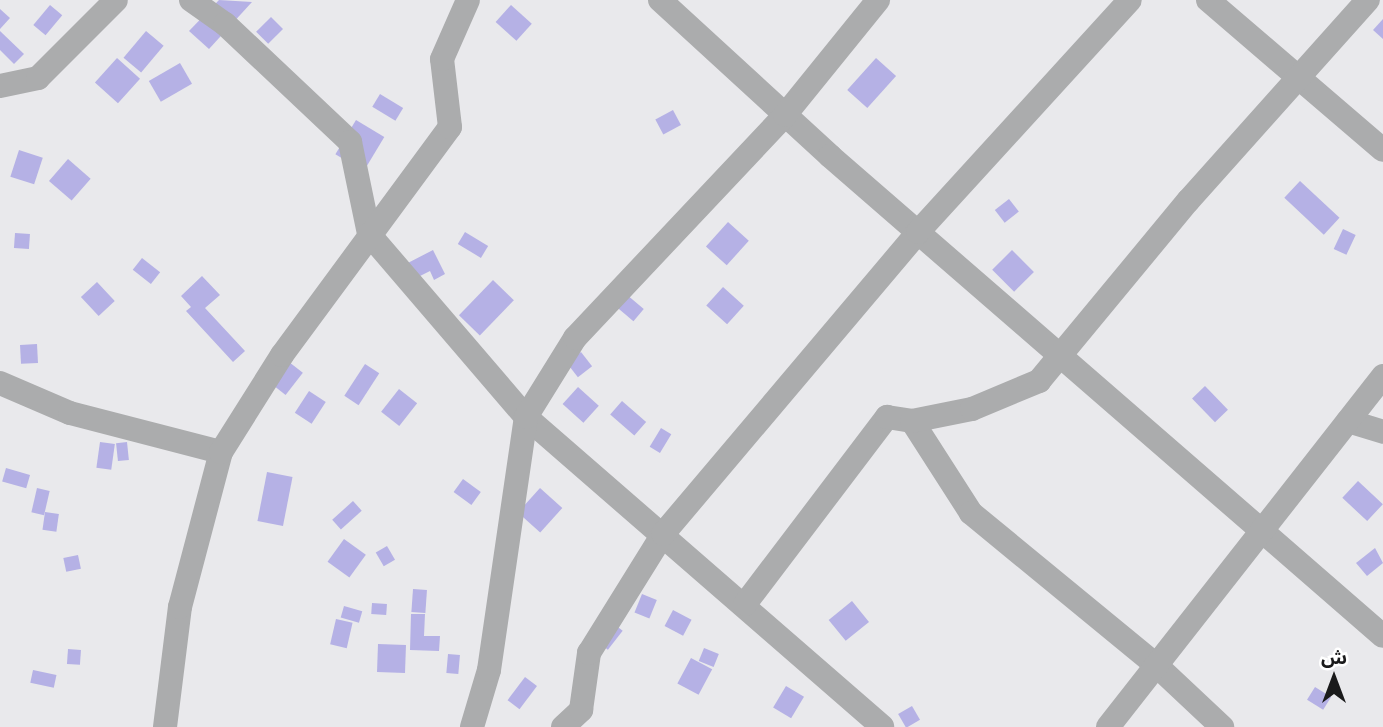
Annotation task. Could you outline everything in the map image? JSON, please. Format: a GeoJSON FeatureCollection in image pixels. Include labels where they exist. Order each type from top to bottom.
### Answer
{"type":"FeatureCollection","features":[{"type":"Feature","properties":{"kind":"street"},"geometry":{"type":"LineString","coordinates":[[0,86],[38,78],[116,0]]}},
{"type":"Feature","properties":{"kind":"street"},"geometry":{"type":"LineString","coordinates":[[191,0],[225,24],[350,142],[369,234],[526,417],[746,604],[882,727]]}},
{"type":"Feature","properties":{"kind":"street"},"geometry":{"type":"LineString","coordinates":[[165,727],[180,607],[221,452],[282,355],[450,127],[442,59],[468,0]]}},
{"type":"Feature","properties":{"kind":"street"},"geometry":{"type":"LineString","coordinates":[[660,0],[918,232],[1383,636]]}},
{"type":"Feature","properties":{"kind":"street"},"geometry":{"type":"LineString","coordinates":[[472,727],[489,670],[526,417],[575,338],[785,115],[878,0]]}},
{"type":"Feature","properties":{"kind":"street"},"geometry":{"type":"LineString","coordinates":[[563,727],[581,710],[589,653],[663,534],[918,232],[1130,0]]}},
{"type":"Feature","properties":{"kind":"street"},"geometry":{"type":"LineString","coordinates":[[1208,0],[1383,150]]}},
{"type":"Feature","properties":{"kind":"street"},"geometry":{"type":"LineString","coordinates":[[746,604],[887,417],[912,421],[984,405],[1039,381],[1297,77],[1368,0]]}},
{"type":"Feature","properties":{"kind":"street"},"geometry":{"type":"LineString","coordinates":[[1108,727],[1383,376]]}},
{"type":"Feature","properties":{"kind":"street"},"geometry":{"type":"LineString","coordinates":[[0,383],[70,413],[221,452]]}},
{"type":"Feature","properties":{"kind":"street"},"geometry":{"type":"LineString","coordinates":[[912,421],[971,513],[1156,665],[1222,727]]}},
{"type":"Feature","properties":{"kind":"street"},"geometry":{"type":"LineString","coordinates":[[1348,421],[1383,432]]}},
{"type":"Feature","properties":{"kind":"building"},"geometry":{"type":"Polygon","coordinates":[[[219,0],[252,2],[209,49],[189,31],[219,0]]]}},
{"type":"Feature","properties":{"kind":"building"},"geometry":{"type":"Polygon","coordinates":[[[50,5],[62,15],[46,35],[33,25],[50,5]]]}},
{"type":"Feature","properties":{"kind":"building"},"geometry":{"type":"Polygon","coordinates":[[[511,5],[532,24],[516,41],[496,22],[511,5]]]}},
{"type":"Feature","properties":{"kind":"building"},"geometry":{"type":"Polygon","coordinates":[[[0,9],[10,18],[0,29],[0,9]]]}},
{"type":"Feature","properties":{"kind":"building"},"geometry":{"type":"Polygon","coordinates":[[[271,17],[283,29],[268,44],[256,32],[271,17]]]}},
{"type":"Feature","properties":{"kind":"building"},"geometry":{"type":"Polygon","coordinates":[[[1383,19],[1383,39],[1373,30],[1383,19]]]}},
{"type":"Feature","properties":{"kind":"building"},"geometry":{"type":"Polygon","coordinates":[[[0,31],[24,54],[14,64],[0,50],[0,31]]]}},
{"type":"Feature","properties":{"kind":"building"},"geometry":{"type":"Polygon","coordinates":[[[146,31],[164,46],[141,73],[124,58],[146,31]]]}},
{"type":"Feature","properties":{"kind":"building"},"geometry":{"type":"Polygon","coordinates":[[[117,58],[140,79],[118,103],[95,83],[117,58]]]}},
{"type":"Feature","properties":{"kind":"building"},"geometry":{"type":"Polygon","coordinates":[[[876,58],[896,76],[867,108],[847,90],[876,58]]]}},
{"type":"Feature","properties":{"kind":"building"},"geometry":{"type":"Polygon","coordinates":[[[180,63],[192,84],[161,102],[149,81],[180,63]]]}},
{"type":"Feature","properties":{"kind":"building"},"geometry":{"type":"Polygon","coordinates":[[[380,94],[403,108],[395,121],[372,107],[380,94]]]}},
{"type":"Feature","properties":{"kind":"building"},"geometry":{"type":"Polygon","coordinates":[[[673,110],[681,125],[663,134],[655,119],[673,110]]]}},
{"type":"Feature","properties":{"kind":"building"},"geometry":{"type":"Polygon","coordinates":[[[356,120],[384,137],[364,171],[335,154],[356,120]]]}},
{"type":"Feature","properties":{"kind":"building"},"geometry":{"type":"Polygon","coordinates":[[[19,150],[43,158],[34,184],[10,177],[19,150]]]}},
{"type":"Feature","properties":{"kind":"building"},"geometry":{"type":"Polygon","coordinates":[[[68,159],[91,179],[72,201],[49,181],[68,159]]]}},
{"type":"Feature","properties":{"kind":"building"},"geometry":{"type":"Polygon","coordinates":[[[1300,181],[1339,218],[1324,235],[1284,198],[1300,181]]]}},
{"type":"Feature","properties":{"kind":"building"},"geometry":{"type":"Polygon","coordinates":[[[1009,199],[1019,212],[1005,223],[995,210],[1009,199]]]}},
{"type":"Feature","properties":{"kind":"building"},"geometry":{"type":"Polygon","coordinates":[[[728,222],[749,241],[727,265],[706,247],[728,222]]]}},
{"type":"Feature","properties":{"kind":"building"},"geometry":{"type":"Polygon","coordinates":[[[1343,229],[1356,235],[1346,255],[1334,249],[1343,229]]]}},
{"type":"Feature","properties":{"kind":"building"},"geometry":{"type":"Polygon","coordinates":[[[465,232],[488,246],[481,258],[458,244],[465,232]]]}},
{"type":"Feature","properties":{"kind":"building"},"geometry":{"type":"Polygon","coordinates":[[[15,233],[30,234],[29,249],[14,248],[15,233]]]}},
{"type":"Feature","properties":{"kind":"building"},"geometry":{"type":"Polygon","coordinates":[[[433,250],[445,274],[434,280],[430,271],[410,281],[402,266],[433,250]]]}},
{"type":"Feature","properties":{"kind":"building"},"geometry":{"type":"Polygon","coordinates":[[[1012,250],[1034,272],[1014,292],[992,270],[1012,250]]]}},
{"type":"Feature","properties":{"kind":"building"},"geometry":{"type":"Polygon","coordinates":[[[142,258],[160,272],[151,284],[133,270],[142,258]]]}},
{"type":"Feature","properties":{"kind":"building"},"geometry":{"type":"Polygon","coordinates":[[[202,276],[220,295],[205,308],[245,351],[233,362],[186,311],[191,307],[181,296],[202,276]]]}},
{"type":"Feature","properties":{"kind":"building"},"geometry":{"type":"Polygon","coordinates":[[[493,280],[514,300],[480,335],[459,315],[493,280]]]}},
{"type":"Feature","properties":{"kind":"building"},"geometry":{"type":"Polygon","coordinates":[[[97,282],[115,301],[99,316],[81,297],[97,282]]]}},
{"type":"Feature","properties":{"kind":"building"},"geometry":{"type":"Polygon","coordinates":[[[723,287],[744,306],[727,324],[706,306],[723,287]]]}},
{"type":"Feature","properties":{"kind":"building"},"geometry":{"type":"Polygon","coordinates":[[[620,289],[644,309],[633,321],[610,301],[620,289]]]}},
{"type":"Feature","properties":{"kind":"building"},"geometry":{"type":"Polygon","coordinates":[[[37,344],[38,363],[21,364],[20,345],[37,344]]]}},
{"type":"Feature","properties":{"kind":"building"},"geometry":{"type":"Polygon","coordinates":[[[581,352],[592,366],[578,377],[567,363],[581,352]]]}},
{"type":"Feature","properties":{"kind":"building"},"geometry":{"type":"Polygon","coordinates":[[[280,355],[303,373],[286,395],[263,377],[280,355]]]}},
{"type":"Feature","properties":{"kind":"building"},"geometry":{"type":"Polygon","coordinates":[[[365,364],[379,373],[359,405],[344,396],[365,364]]]}},
{"type":"Feature","properties":{"kind":"building"},"geometry":{"type":"Polygon","coordinates":[[[1205,386],[1228,410],[1215,422],[1192,399],[1205,386]]]}},
{"type":"Feature","properties":{"kind":"building"},"geometry":{"type":"Polygon","coordinates":[[[578,387],[599,406],[583,423],[563,404],[578,387]]]}},
{"type":"Feature","properties":{"kind":"building"},"geometry":{"type":"Polygon","coordinates":[[[399,389],[417,403],[399,426],[381,412],[399,389]]]}},
{"type":"Feature","properties":{"kind":"building"},"geometry":{"type":"Polygon","coordinates":[[[309,391],[326,402],[312,424],[295,413],[309,391]]]}},
{"type":"Feature","properties":{"kind":"building"},"geometry":{"type":"Polygon","coordinates":[[[622,401],[646,422],[634,436],[610,415],[622,401]]]}},
{"type":"Feature","properties":{"kind":"building"},"geometry":{"type":"Polygon","coordinates":[[[661,428],[671,434],[660,453],[650,447],[661,428]]]}},
{"type":"Feature","properties":{"kind":"building"},"geometry":{"type":"Polygon","coordinates":[[[100,442],[115,444],[111,470],[96,468],[100,442]]]}},
{"type":"Feature","properties":{"kind":"building"},"geometry":{"type":"Polygon","coordinates":[[[127,442],[129,460],[118,461],[116,443],[127,442]]]}},
{"type":"Feature","properties":{"kind":"building"},"geometry":{"type":"Polygon","coordinates":[[[6,468],[30,475],[26,488],[2,481],[6,468]]]}},
{"type":"Feature","properties":{"kind":"building"},"geometry":{"type":"Polygon","coordinates":[[[267,472],[293,477],[283,526],[257,521],[267,472]]]}},
{"type":"Feature","properties":{"kind":"building"},"geometry":{"type":"Polygon","coordinates":[[[463,479],[481,492],[471,505],[454,492],[463,479]]]}},
{"type":"Feature","properties":{"kind":"building"},"geometry":{"type":"Polygon","coordinates":[[[1358,481],[1383,504],[1367,521],[1342,498],[1358,481]]]}},
{"type":"Feature","properties":{"kind":"building"},"geometry":{"type":"Polygon","coordinates":[[[37,488],[50,491],[44,515],[31,512],[37,488]]]}},
{"type":"Feature","properties":{"kind":"building"},"geometry":{"type":"Polygon","coordinates":[[[540,488],[562,508],[540,533],[518,513],[540,488]]]}},
{"type":"Feature","properties":{"kind":"building"},"geometry":{"type":"Polygon","coordinates":[[[353,501],[362,511],[341,529],[332,520],[353,501]]]}},
{"type":"Feature","properties":{"kind":"building"},"geometry":{"type":"Polygon","coordinates":[[[45,512],[59,514],[56,532],[42,530],[45,512]]]}},
{"type":"Feature","properties":{"kind":"building"},"geometry":{"type":"Polygon","coordinates":[[[344,539],[366,555],[349,578],[328,562],[344,539]]]}},
{"type":"Feature","properties":{"kind":"building"},"geometry":{"type":"Polygon","coordinates":[[[387,546],[395,560],[384,566],[376,552],[387,546]]]}},
{"type":"Feature","properties":{"kind":"building"},"geometry":{"type":"Polygon","coordinates":[[[1375,548],[1383,563],[1367,576],[1356,563],[1375,548]]]}},
{"type":"Feature","properties":{"kind":"building"},"geometry":{"type":"Polygon","coordinates":[[[78,555],[81,569],[66,572],[63,558],[78,555]]]}},
{"type":"Feature","properties":{"kind":"building"},"geometry":{"type":"Polygon","coordinates":[[[413,589],[427,590],[425,613],[411,612],[413,589]]]}},
{"type":"Feature","properties":{"kind":"building"},"geometry":{"type":"Polygon","coordinates":[[[642,594],[657,600],[649,619],[635,613],[642,594]]]}},
{"type":"Feature","properties":{"kind":"building"},"geometry":{"type":"Polygon","coordinates":[[[852,601],[869,622],[846,641],[829,620],[852,601]]]}},
{"type":"Feature","properties":{"kind":"building"},"geometry":{"type":"Polygon","coordinates":[[[372,603],[387,604],[386,615],[371,614],[372,603]]]}},
{"type":"Feature","properties":{"kind":"building"},"geometry":{"type":"Polygon","coordinates":[[[344,606],[362,611],[359,623],[341,618],[344,606]]]}},
{"type":"Feature","properties":{"kind":"building"},"geometry":{"type":"Polygon","coordinates":[[[673,610],[692,620],[683,636],[665,626],[673,610]]]}},
{"type":"Feature","properties":{"kind":"building"},"geometry":{"type":"Polygon","coordinates":[[[411,614],[425,614],[424,636],[440,636],[439,651],[410,650],[411,614]]]}},
{"type":"Feature","properties":{"kind":"building"},"geometry":{"type":"Polygon","coordinates":[[[336,619],[353,623],[347,648],[330,644],[336,619]]]}},
{"type":"Feature","properties":{"kind":"building"},"geometry":{"type":"Polygon","coordinates":[[[614,624],[623,631],[608,650],[599,643],[614,624]]]}},
{"type":"Feature","properties":{"kind":"building"},"geometry":{"type":"Polygon","coordinates":[[[378,644],[406,645],[405,673],[377,672],[378,644]]]}},
{"type":"Feature","properties":{"kind":"building"},"geometry":{"type":"Polygon","coordinates":[[[704,648],[719,654],[714,667],[699,661],[704,648]]]}},
{"type":"Feature","properties":{"kind":"building"},"geometry":{"type":"Polygon","coordinates":[[[68,649],[81,650],[80,665],[67,664],[68,649]]]}},
{"type":"Feature","properties":{"kind":"building"},"geometry":{"type":"Polygon","coordinates":[[[448,654],[460,655],[458,674],[446,673],[448,654]]]}},
{"type":"Feature","properties":{"kind":"building"},"geometry":{"type":"Polygon","coordinates":[[[691,658],[712,669],[699,695],[677,684],[691,658]]]}},
{"type":"Feature","properties":{"kind":"building"},"geometry":{"type":"Polygon","coordinates":[[[33,670],[56,675],[54,688],[30,683],[33,670]]]}},
{"type":"Feature","properties":{"kind":"building"},"geometry":{"type":"Polygon","coordinates":[[[525,677],[537,686],[520,709],[508,700],[525,677]]]}},
{"type":"Feature","properties":{"kind":"building"},"geometry":{"type":"Polygon","coordinates":[[[786,686],[804,697],[791,718],[773,707],[786,686]]]}},
{"type":"Feature","properties":{"kind":"building"},"geometry":{"type":"Polygon","coordinates":[[[1315,687],[1331,697],[1323,710],[1307,700],[1315,687]]]}},
{"type":"Feature","properties":{"kind":"building"},"geometry":{"type":"Polygon","coordinates":[[[912,706],[920,720],[906,727],[898,714],[912,706]]]}}]}
